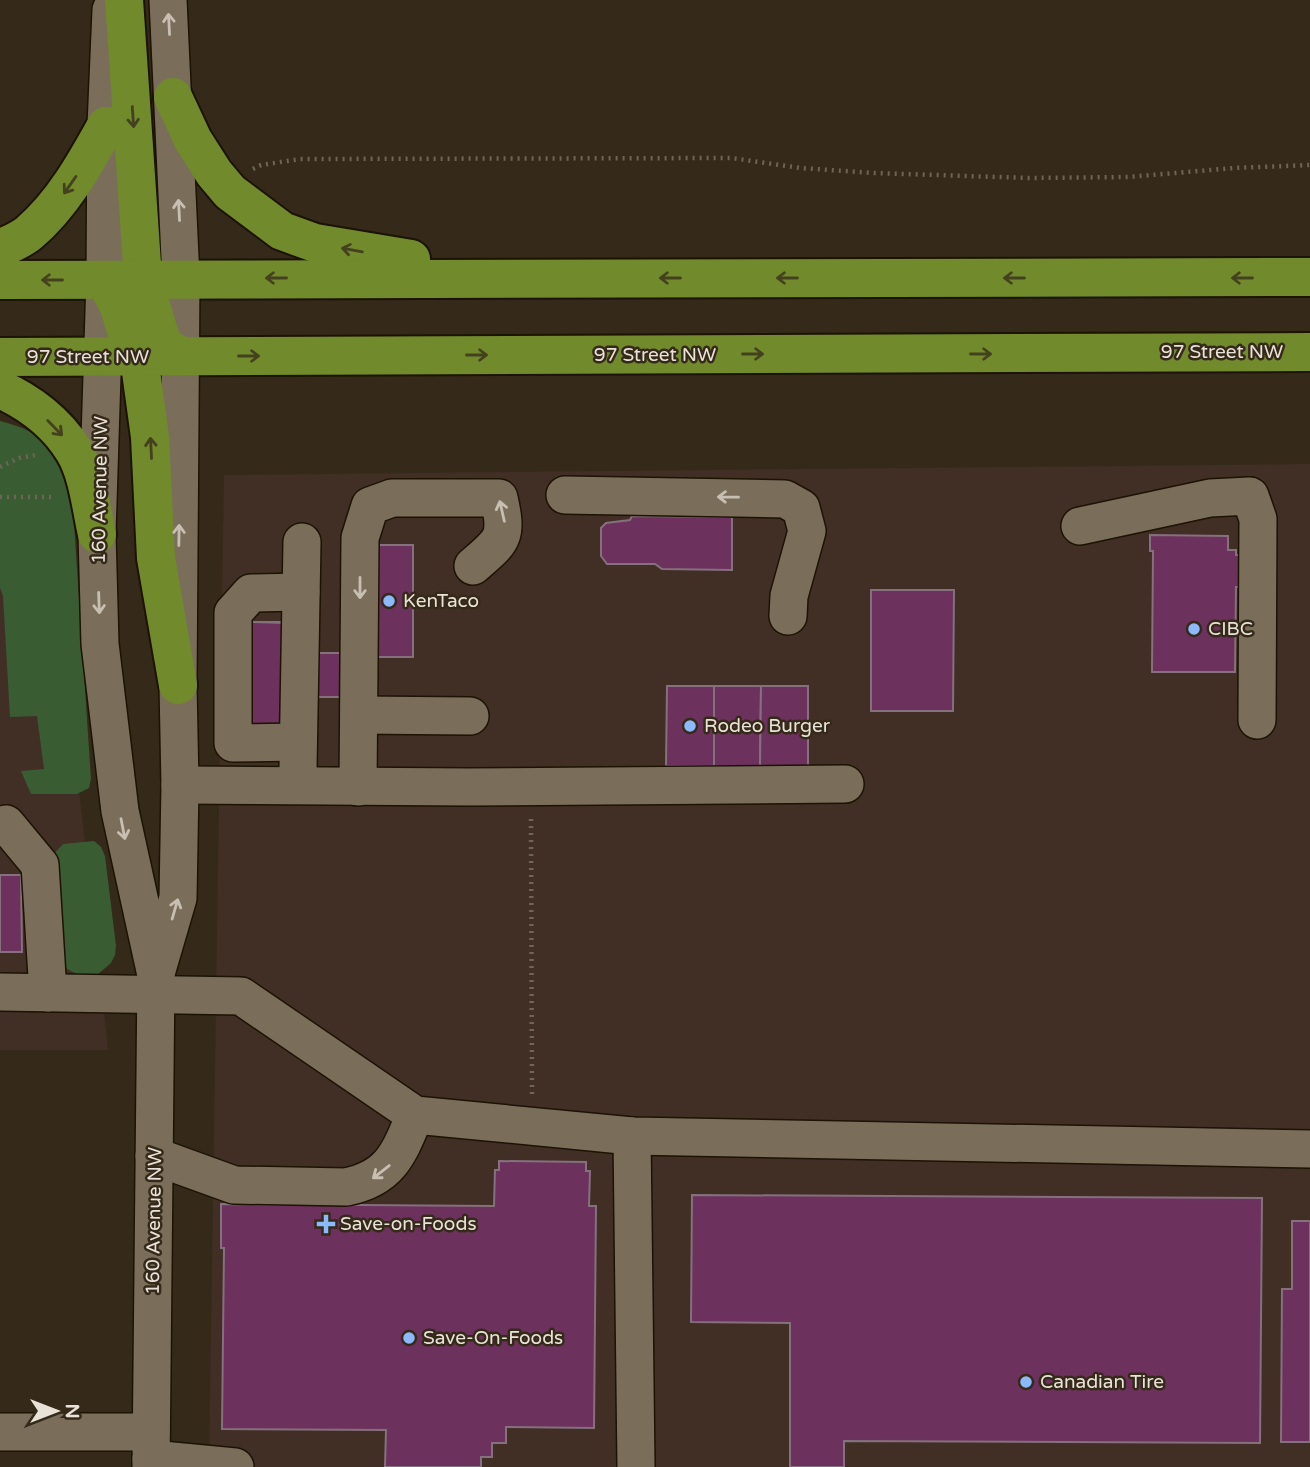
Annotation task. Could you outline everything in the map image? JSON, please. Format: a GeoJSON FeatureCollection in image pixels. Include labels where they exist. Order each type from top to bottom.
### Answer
{"type":"FeatureCollection","features":[{"type":"Feature","properties":{"kind":"main road"},"geometry":{"type":"LineString","coordinates":[[124,0],[143,279],[163,345],[181,356]]}},
{"type":"Feature","properties":{"kind":"main road"},"geometry":{"type":"LineString","coordinates":[[173,97],[193,140],[214,173],[230,192],[282,231],[315,243],[516,277]]}},
{"type":"Feature","properties":{"kind":"main road"},"geometry":{"type":"LineString","coordinates":[[0,249],[28,234],[50,211],[87,160],[106,127]]}},
{"type":"Feature","properties":{"kind":"main road"},"geometry":{"type":"LineString","coordinates":[[0,280],[1310,277]]}},
{"type":"Feature","properties":{"kind":"main road"},"geometry":{"type":"LineString","coordinates":[[104,280],[119,307],[130,341],[121,357],[150,437],[156,558],[178,685]]}},
{"type":"Feature","properties":{"kind":"main road","name":"97 Street NW"},"geometry":{"type":"LineString","coordinates":[[0,357],[1310,352]]}},
{"type":"Feature","properties":{"kind":"main road"},"geometry":{"type":"LineString","coordinates":[[0,389],[23,400],[40,414],[64,437],[75,453],[85,481],[97,534]]}},
{"type":"Feature","properties":{"kind":"street"},"geometry":{"type":"LineString","coordinates":[[104,280],[106,127],[112,0]]}},
{"type":"Feature","properties":{"kind":"street","name":"160 Avenue NW"},"geometry":{"type":"LineString","coordinates":[[156,985],[178,898],[180,785],[178,685],[181,279],[168,0]]}},
{"type":"Feature","properties":{"kind":"street","name":"160 Avenue NW"},"geometry":{"type":"LineString","coordinates":[[121,357],[97,534],[100,644],[120,811],[156,985],[151,1452]]}},
{"type":"Feature","properties":{"kind":"street"},"geometry":{"type":"LineString","coordinates":[[565,495],[785,499],[788,505],[788,522],[783,564],[789,606]]}},
{"type":"Feature","properties":{"kind":"street"},"geometry":{"type":"LineString","coordinates":[[1080,526],[1210,498],[1250,496],[1258,519],[1257,720]]}},
{"type":"Feature","properties":{"kind":"street"},"geometry":{"type":"LineString","coordinates":[[358,787],[360,538],[370,506],[392,498],[499,498],[505,525],[498,544],[473,566]]}},
{"type":"Feature","properties":{"kind":"street"},"geometry":{"type":"LineString","coordinates":[[297,786],[302,542]]}},
{"type":"Feature","properties":{"kind":"street"},"geometry":{"type":"LineString","coordinates":[[298,742],[233,743],[233,613],[251,593],[301,592]]}},
{"type":"Feature","properties":{"kind":"street"},"geometry":{"type":"LineString","coordinates":[[360,715],[470,716]]}},
{"type":"Feature","properties":{"kind":"street"},"geometry":{"type":"LineString","coordinates":[[180,785],[531,787],[845,784]]}},
{"type":"Feature","properties":{"kind":"street"},"geometry":{"type":"LineString","coordinates":[[6,824],[40,865],[48,993]]}},
{"type":"Feature","properties":{"kind":"street"},"geometry":{"type":"LineString","coordinates":[[0,992],[48,993],[156,985],[241,996],[415,1115],[632,1136],[1310,1149]]}},
{"type":"Feature","properties":{"kind":"street"},"geometry":{"type":"LineString","coordinates":[[154,1156],[234,1185],[346,1187],[363,1184],[378,1176],[397,1158],[415,1115]]}},
{"type":"Feature","properties":{"kind":"street"},"geometry":{"type":"LineString","coordinates":[[632,1136],[636,1467]]}},
{"type":"Feature","properties":{"kind":"street"},"geometry":{"type":"LineString","coordinates":[[0,1432],[151,1452],[235,1467]]}},
{"type":"Feature","properties":{"kind":"path"},"geometry":{"type":"LineString","coordinates":[[248,171],[269,163],[314,159],[732,158],[800,169],[1029,178],[1128,177],[1310,165]]}},
{"type":"Feature","properties":{"kind":"path"},"geometry":{"type":"LineString","coordinates":[[0,467],[28,456]]}},
{"type":"Feature","properties":{"kind":"path"},"geometry":{"type":"LineString","coordinates":[[0,497],[52,497]]}},
{"type":"Feature","properties":{"kind":"path"},"geometry":{"type":"LineString","coordinates":[[531,787],[532,1126]]}},
{"type":"Feature","properties":{"kind":"shaded area"},"geometry":{"type":"Polygon","coordinates":[[[1310,464],[1310,1467],[209,1467],[224,475],[1310,464]]]}},
{"type":"Feature","properties":{"kind":"shaded area"},"geometry":{"type":"Polygon","coordinates":[[[0,558],[53,558],[108,1050],[0,1050],[0,558]]]}},
{"type":"Feature","properties":{"kind":"green space"},"geometry":{"type":"Polygon","coordinates":[[[0,421],[29,431],[48,445],[61,465],[72,493],[91,779],[89,788],[77,794],[31,794],[21,771],[44,769],[37,716],[10,717],[3,596],[0,588],[0,421]]]}},
{"type":"Feature","properties":{"kind":"green space"},"geometry":{"type":"Polygon","coordinates":[[[94,841],[105,856],[116,946],[111,963],[98,974],[83,977],[67,969],[57,952],[53,855],[63,844],[94,841]]]}},
{"type":"Feature","properties":{"kind":"building"},"geometry":{"type":"Polygon","coordinates":[[[632,516],[732,517],[732,570],[662,569],[655,564],[607,564],[601,556],[601,528],[606,523],[630,520],[632,516]]]}},
{"type":"Feature","properties":{"kind":"building","name":"CIBC"},"geometry":{"type":"Polygon","coordinates":[[[1150,535],[1228,536],[1228,550],[1236,550],[1236,555],[1260,555],[1260,587],[1236,587],[1235,672],[1152,672],[1153,551],[1150,551],[1150,535]]]}},
{"type":"Feature","properties":{"kind":"building","name":"KenTaco"},"geometry":{"type":"Polygon","coordinates":[[[365,545],[413,545],[413,657],[364,657],[365,545]]]}},
{"type":"Feature","properties":{"kind":"building"},"geometry":{"type":"Polygon","coordinates":[[[871,590],[954,590],[953,711],[871,711],[871,590]]]}},
{"type":"Feature","properties":{"kind":"building"},"geometry":{"type":"Polygon","coordinates":[[[244,622],[282,622],[282,721],[244,721],[244,622]]]}},
{"type":"Feature","properties":{"kind":"building"},"geometry":{"type":"Polygon","coordinates":[[[252,622],[286,623],[285,726],[250,725],[252,622]]]}},
{"type":"Feature","properties":{"kind":"building"},"geometry":{"type":"Polygon","coordinates":[[[314,653],[344,653],[343,697],[314,697],[314,653]]]}},
{"type":"Feature","properties":{"kind":"building","name":"Rodeo Burger"},"geometry":{"type":"Polygon","coordinates":[[[667,686],[714,686],[714,766],[666,766],[667,686]]]}},
{"type":"Feature","properties":{"kind":"building"},"geometry":{"type":"Polygon","coordinates":[[[714,686],[761,686],[760,766],[714,766],[714,686]]]}},
{"type":"Feature","properties":{"kind":"building"},"geometry":{"type":"Polygon","coordinates":[[[761,686],[808,686],[808,766],[760,766],[761,686]]]}},
{"type":"Feature","properties":{"kind":"building"},"geometry":{"type":"Polygon","coordinates":[[[0,875],[21,875],[22,952],[0,952],[0,875]]]}},
{"type":"Feature","properties":{"kind":"building","name":"Save-On-Foods"},"geometry":{"type":"Polygon","coordinates":[[[499,1161],[586,1162],[586,1171],[590,1171],[589,1206],[596,1206],[594,1428],[506,1427],[506,1443],[492,1443],[492,1457],[481,1457],[481,1467],[385,1467],[386,1430],[222,1429],[224,1248],[221,1248],[221,1204],[494,1206],[495,1170],[499,1170],[499,1161]]]}},
{"type":"Feature","properties":{"kind":"building","name":"Canadian Tire"},"geometry":{"type":"Polygon","coordinates":[[[692,1195],[1262,1198],[1260,1443],[844,1441],[844,1467],[790,1467],[790,1323],[691,1322],[692,1195]]]}},
{"type":"Feature","properties":{"kind":"building"},"geometry":{"type":"Polygon","coordinates":[[[1292,1221],[1310,1221],[1310,1442],[1281,1442],[1282,1289],[1292,1289],[1292,1221]]]}},
{"type":"Feature","properties":{"kind":"place","name":"KenTaco"},"geometry":{"type":"Point","coordinates":[389,601]}},
{"type":"Feature","properties":{"kind":"place","name":"CIBC"},"geometry":{"type":"Point","coordinates":[1194,629]}},
{"type":"Feature","properties":{"kind":"place","name":"Rodeo Burger"},"geometry":{"type":"Point","coordinates":[690,726]}},
{"type":"Feature","properties":{"kind":"place","name":"Save-on-Foods"},"geometry":{"type":"Point","coordinates":[326,1224]}},
{"type":"Feature","properties":{"kind":"place","name":"Save-On-Foods"},"geometry":{"type":"Point","coordinates":[409,1338]}},
{"type":"Feature","properties":{"kind":"place","name":"Canadian Tire"},"geometry":{"type":"Point","coordinates":[1026,1382]}}]}
